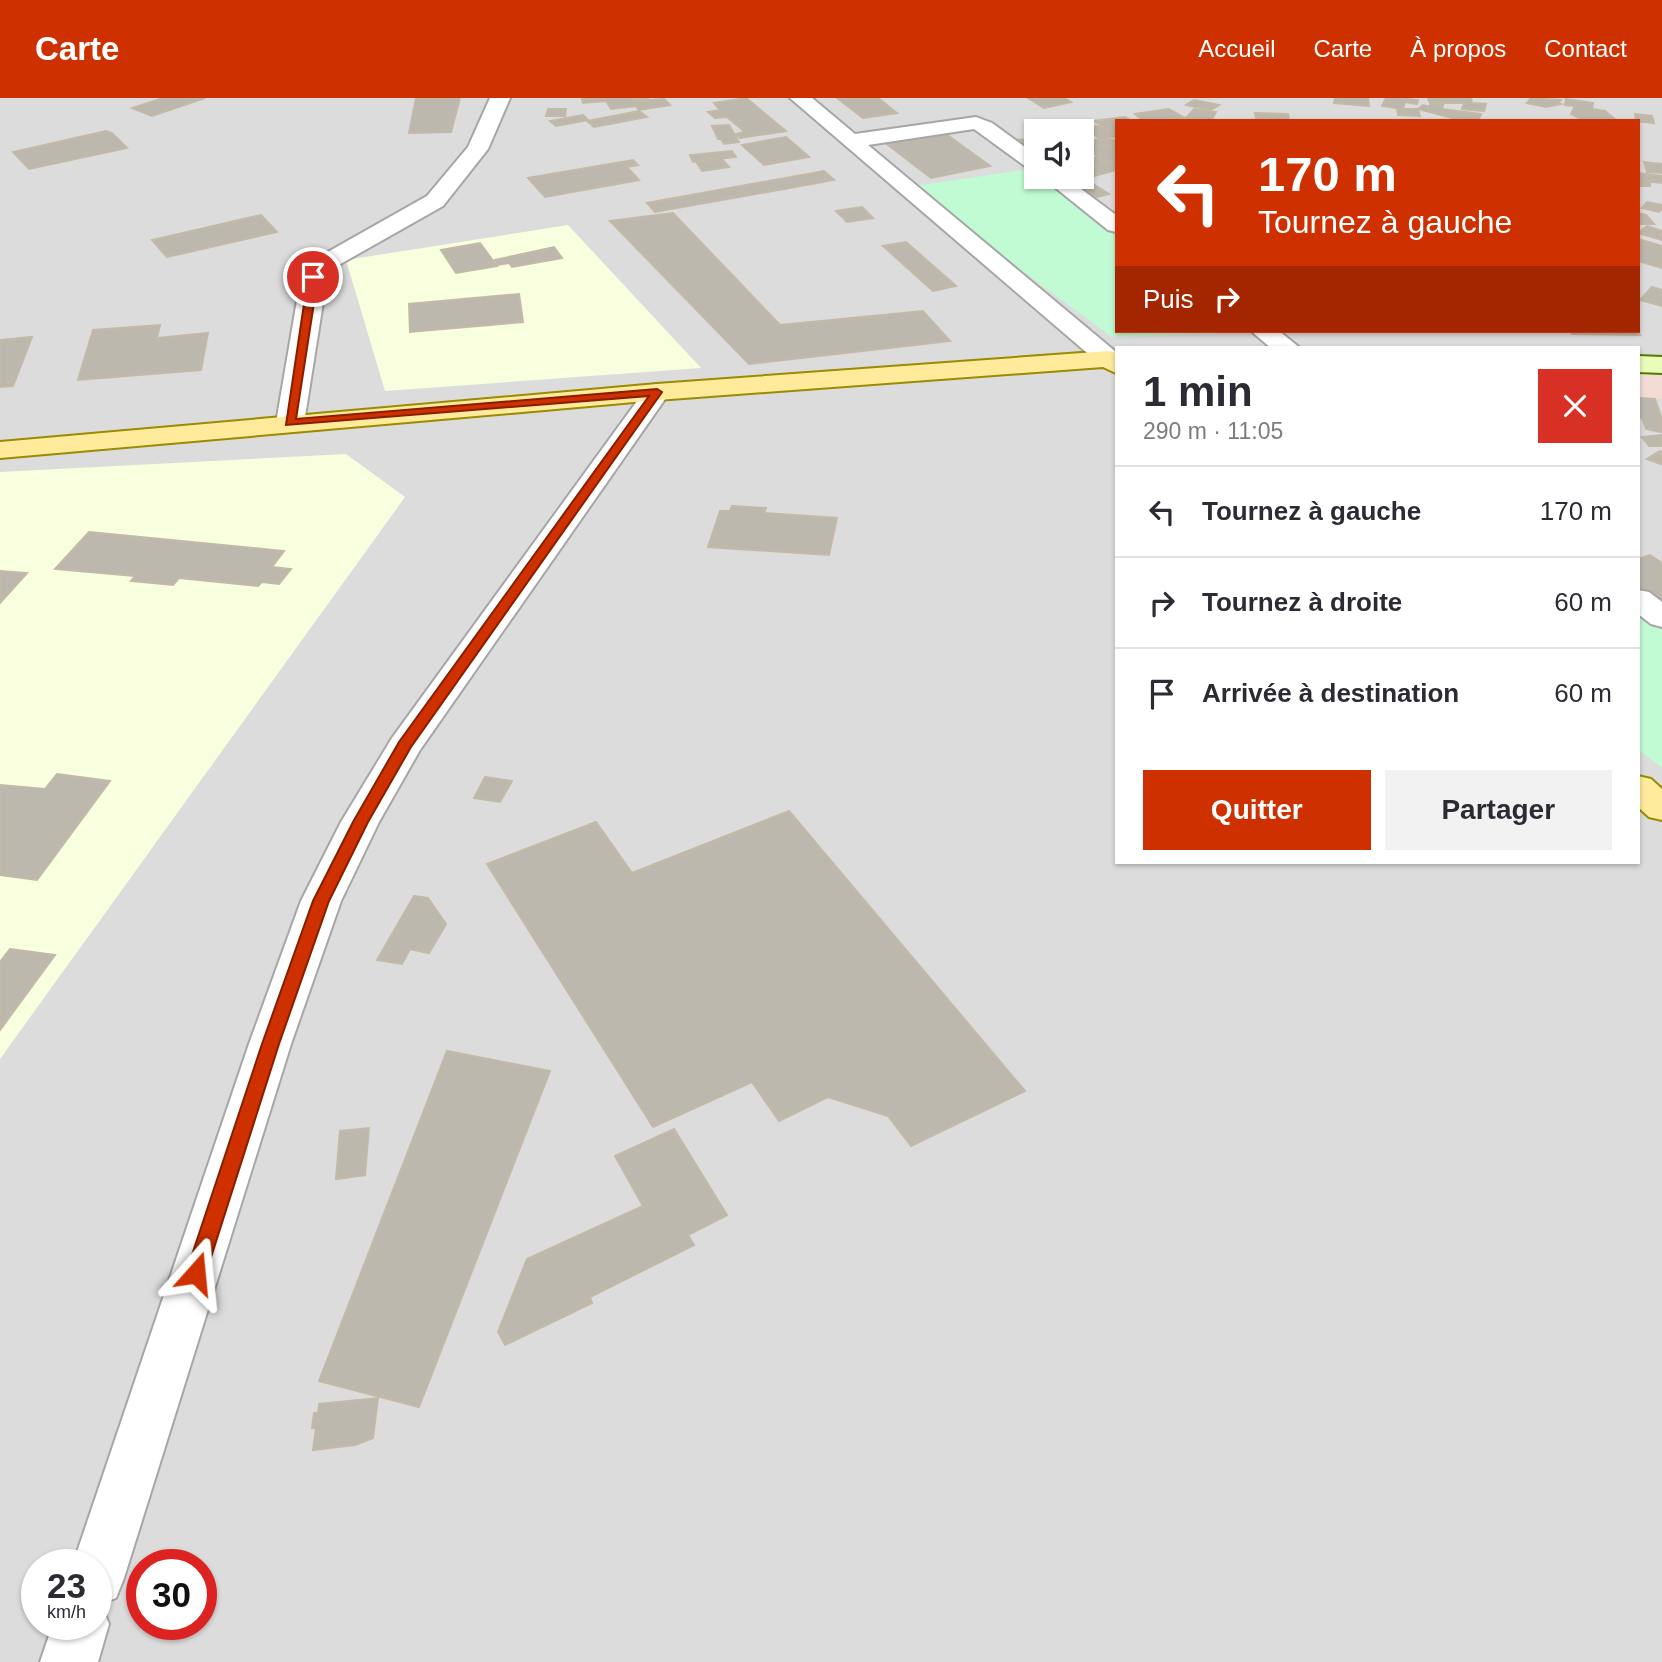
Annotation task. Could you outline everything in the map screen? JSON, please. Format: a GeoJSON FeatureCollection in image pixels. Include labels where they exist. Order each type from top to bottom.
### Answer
{"type":"FeatureCollection","features":[{"type":"Feature","properties":{"kind":"main road"},"geometry":{"type":"LineString","coordinates":[[0,450],[657,392],[1114,361]]}},
{"type":"Feature","properties":{"kind":"main road"},"geometry":{"type":"LineString","coordinates":[[1640,364],[1662,365]]}},
{"type":"Feature","properties":{"kind":"main road"},"geometry":{"type":"LineString","coordinates":[[1640,791],[1662,808]]}},
{"type":"Feature","properties":{"kind":"street"},"geometry":{"type":"LineString","coordinates":[[290,423],[313,277],[318,267],[435,201],[478,149],[500,98]]}},
{"type":"Feature","properties":{"kind":"street"},"geometry":{"type":"LineString","coordinates":[[800,98],[1114,361]]}},
{"type":"Feature","properties":{"kind":"street"},"geometry":{"type":"LineString","coordinates":[[851,141],[976,123],[1024,156]]}},
{"type":"Feature","properties":{"kind":"street"},"geometry":{"type":"LineString","coordinates":[[1068,189],[1115,224]]}},
{"type":"Feature","properties":{"kind":"street"},"geometry":{"type":"LineString","coordinates":[[1266,333],[1284,346]]}},
{"type":"Feature","properties":{"kind":"street"},"geometry":{"type":"LineString","coordinates":[[105,1549],[266,1057],[321,901],[360,822],[404,746],[657,392]]}},
{"type":"Feature","properties":{"kind":"street"},"geometry":{"type":"LineString","coordinates":[[1640,600],[1662,617]]}},
{"type":"Feature","properties":{"kind":"street"},"geometry":{"type":"LineString","coordinates":[[69,1662],[76,1640]]}},
{"type":"Feature","properties":{"kind":"shaded area"},"geometry":{"type":"Polygon","coordinates":[[[0,98],[1662,98],[1662,1662],[0,1662],[0,98]]]}},
{"type":"Feature","properties":{"kind":"shaded area"},"geometry":{"type":"Polygon","coordinates":[[[568,225],[701,368],[385,391],[346,260],[568,225]]]}},
{"type":"Feature","properties":{"kind":"shaded area"},"geometry":{"type":"Polygon","coordinates":[[[1640,368],[1662,369],[1662,399],[1640,397],[1640,368]]]}},
{"type":"Feature","properties":{"kind":"shaded area"},"geometry":{"type":"Polygon","coordinates":[[[346,454],[405,497],[0,1059],[0,472],[346,454]]]}},
{"type":"Feature","properties":{"kind":"green space"},"geometry":{"type":"Polygon","coordinates":[[[1024,170],[1024,189],[1057,189],[1115,232],[1115,333],[1222,333],[1112,337],[908,187],[1024,170]]]}},
{"type":"Feature","properties":{"kind":"green space"},"geometry":{"type":"Polygon","coordinates":[[[1640,606],[1662,622],[1662,768],[1640,751],[1640,606]]]}},
{"type":"Feature","properties":{"kind":"building"},"geometry":{"type":"Polygon","coordinates":[[[163,98],[205,98],[152,116],[132,108],[163,98]]]}},
{"type":"Feature","properties":{"kind":"building"},"geometry":{"type":"Polygon","coordinates":[[[416,98],[460,98],[451,132],[409,133],[416,98]]]}},
{"type":"Feature","properties":{"kind":"building"},"geometry":{"type":"Polygon","coordinates":[[[649,98],[632,101],[664,99],[670,105],[639,110],[636,106],[611,109],[606,101],[583,103],[582,99],[649,98]]]}},
{"type":"Feature","properties":{"kind":"building"},"geometry":{"type":"Polygon","coordinates":[[[746,98],[786,131],[740,138],[736,134],[745,132],[727,117],[715,118],[708,112],[720,110],[714,103],[746,98]]]}},
{"type":"Feature","properties":{"kind":"building"},"geometry":{"type":"Polygon","coordinates":[[[837,98],[878,98],[897,113],[863,118],[837,98]]]}},
{"type":"Feature","properties":{"kind":"building"},"geometry":{"type":"Polygon","coordinates":[[[1028,98],[1064,98],[1071,102],[1044,108],[1028,98]]]}},
{"type":"Feature","properties":{"kind":"building"},"geometry":{"type":"Polygon","coordinates":[[[1335,98],[1368,98],[1369,106],[1334,103],[1335,98]]]}},
{"type":"Feature","properties":{"kind":"building"},"geometry":{"type":"Polygon","coordinates":[[[1386,98],[1418,100],[1417,104],[1405,102],[1403,109],[1382,106],[1386,98]]]}},
{"type":"Feature","properties":{"kind":"building"},"geometry":{"type":"Polygon","coordinates":[[[1428,98],[1471,98],[1472,103],[1486,104],[1484,111],[1462,109],[1464,103],[1430,103],[1428,98]]]}},
{"type":"Feature","properties":{"kind":"building"},"geometry":{"type":"Polygon","coordinates":[[[1531,98],[1561,100],[1558,103],[1561,104],[1546,107],[1527,103],[1531,98]]]}},
{"type":"Feature","properties":{"kind":"building"},"geometry":{"type":"Polygon","coordinates":[[[1566,99],[1593,103],[1592,109],[1605,111],[1615,119],[1581,119],[1571,114],[1575,106],[1565,105],[1566,99]]]}},
{"type":"Feature","properties":{"kind":"building"},"geometry":{"type":"Polygon","coordinates":[[[1194,100],[1219,105],[1211,110],[1186,105],[1194,100]]]}},
{"type":"Feature","properties":{"kind":"building"},"geometry":{"type":"Polygon","coordinates":[[[1430,104],[1443,105],[1442,109],[1481,114],[1479,119],[1456,119],[1418,109],[1423,105],[1430,107],[1430,104]]]}},
{"type":"Feature","properties":{"kind":"building"},"geometry":{"type":"Polygon","coordinates":[[[548,109],[566,109],[565,116],[546,116],[548,109]]]}},
{"type":"Feature","properties":{"kind":"building"},"geometry":{"type":"Polygon","coordinates":[[[1169,109],[1185,118],[1141,119],[1135,114],[1169,109]]]}},
{"type":"Feature","properties":{"kind":"building"},"geometry":{"type":"Polygon","coordinates":[[[1194,109],[1216,112],[1212,119],[1186,118],[1194,109]]]}},
{"type":"Feature","properties":{"kind":"building"},"geometry":{"type":"Polygon","coordinates":[[[1397,109],[1418,109],[1420,116],[1398,115],[1397,109]]]}},
{"type":"Feature","properties":{"kind":"building"},"geometry":{"type":"Polygon","coordinates":[[[639,111],[647,117],[594,127],[587,121],[639,111]]]}},
{"type":"Feature","properties":{"kind":"building"},"geometry":{"type":"Polygon","coordinates":[[[1255,113],[1288,114],[1289,119],[1272,119],[1256,118],[1255,113]]]}},
{"type":"Feature","properties":{"kind":"building"},"geometry":{"type":"Polygon","coordinates":[[[1635,114],[1652,116],[1654,123],[1640,121],[1640,119],[1636,119],[1635,114]]]}},
{"type":"Feature","properties":{"kind":"building"},"geometry":{"type":"Polygon","coordinates":[[[583,115],[588,120],[556,126],[550,121],[583,115]]]}},
{"type":"Feature","properties":{"kind":"building"},"geometry":{"type":"Polygon","coordinates":[[[1125,117],[1128,119],[1115,119],[1115,134],[1094,121],[1125,117]]]}},
{"type":"Feature","properties":{"kind":"building"},"geometry":{"type":"Polygon","coordinates":[[[729,125],[739,142],[724,144],[718,139],[712,126],[729,125]]]}},
{"type":"Feature","properties":{"kind":"building"},"geometry":{"type":"Polygon","coordinates":[[[1094,126],[1113,131],[1115,135],[1115,137],[1099,139],[1094,134],[1094,126]]]}},
{"type":"Feature","properties":{"kind":"building"},"geometry":{"type":"Polygon","coordinates":[[[106,131],[112,133],[127,148],[29,169],[13,152],[106,131]]]}},
{"type":"Feature","properties":{"kind":"building"},"geometry":{"type":"Polygon","coordinates":[[[946,134],[990,166],[931,178],[887,144],[946,134]]]}},
{"type":"Feature","properties":{"kind":"building"},"geometry":{"type":"Polygon","coordinates":[[[786,137],[809,157],[764,165],[742,145],[786,137]]]}},
{"type":"Feature","properties":{"kind":"building"},"geometry":{"type":"Polygon","coordinates":[[[1024,139],[1024,151],[1014,140],[1024,139]]]}},
{"type":"Feature","properties":{"kind":"building"},"geometry":{"type":"Polygon","coordinates":[[[1094,140],[1114,140],[1115,145],[1094,146],[1094,140]]]}},
{"type":"Feature","properties":{"kind":"building"},"geometry":{"type":"Polygon","coordinates":[[[1115,146],[1115,160],[1101,162],[1115,162],[1115,170],[1094,176],[1094,167],[1098,166],[1094,164],[1094,158],[1097,158],[1094,147],[1115,146]]]}},
{"type":"Feature","properties":{"kind":"building"},"geometry":{"type":"Polygon","coordinates":[[[732,151],[736,157],[693,162],[690,155],[732,151]]]}},
{"type":"Feature","properties":{"kind":"building"},"geometry":{"type":"Polygon","coordinates":[[[722,159],[729,167],[702,171],[697,163],[722,159]]]}},
{"type":"Feature","properties":{"kind":"building"},"geometry":{"type":"Polygon","coordinates":[[[633,160],[638,165],[627,167],[639,180],[545,197],[528,178],[633,160]]]}},
{"type":"Feature","properties":{"kind":"building"},"geometry":{"type":"Polygon","coordinates":[[[1644,162],[1662,164],[1662,173],[1647,172],[1644,162]]]}},
{"type":"Feature","properties":{"kind":"building"},"geometry":{"type":"Polygon","coordinates":[[[824,171],[834,180],[655,212],[647,203],[824,171]]]}},
{"type":"Feature","properties":{"kind":"building"},"geometry":{"type":"Polygon","coordinates":[[[1640,173],[1662,176],[1662,183],[1644,181],[1650,183],[1650,186],[1640,186],[1640,173]]]}},
{"type":"Feature","properties":{"kind":"building"},"geometry":{"type":"Polygon","coordinates":[[[1094,185],[1109,194],[1092,198],[1078,189],[1094,189],[1094,185]]]}},
{"type":"Feature","properties":{"kind":"building"},"geometry":{"type":"Polygon","coordinates":[[[1647,202],[1662,205],[1662,209],[1659,212],[1642,208],[1647,202]]]}},
{"type":"Feature","properties":{"kind":"building"},"geometry":{"type":"Polygon","coordinates":[[[862,207],[873,218],[847,222],[836,211],[862,207]]]}},
{"type":"Feature","properties":{"kind":"building"},"geometry":{"type":"Polygon","coordinates":[[[673,213],[780,325],[923,311],[950,341],[749,364],[610,221],[673,213]]]}},
{"type":"Feature","properties":{"kind":"building"},"geometry":{"type":"Polygon","coordinates":[[[1640,214],[1646,215],[1654,224],[1640,224],[1640,214]]]}},
{"type":"Feature","properties":{"kind":"building"},"geometry":{"type":"Polygon","coordinates":[[[261,215],[277,232],[167,257],[152,240],[261,215]]]}},
{"type":"Feature","properties":{"kind":"building"},"geometry":{"type":"Polygon","coordinates":[[[1647,226],[1662,231],[1662,240],[1640,234],[1647,226]]]}},
{"type":"Feature","properties":{"kind":"building"},"geometry":{"type":"Polygon","coordinates":[[[1640,240],[1662,246],[1662,268],[1640,262],[1640,240]]]}},
{"type":"Feature","properties":{"kind":"building"},"geometry":{"type":"Polygon","coordinates":[[[906,242],[956,286],[933,291],[883,246],[906,242]]]}},
{"type":"Feature","properties":{"kind":"building"},"geometry":{"type":"Polygon","coordinates":[[[480,243],[497,266],[456,273],[441,250],[480,243]]]}},
{"type":"Feature","properties":{"kind":"building"},"geometry":{"type":"Polygon","coordinates":[[[554,247],[562,258],[512,267],[509,263],[498,265],[495,260],[554,247]]]}},
{"type":"Feature","properties":{"kind":"building"},"geometry":{"type":"Polygon","coordinates":[[[1652,287],[1662,290],[1662,306],[1640,300],[1652,287]]]}},
{"type":"Feature","properties":{"kind":"building"},"geometry":{"type":"Polygon","coordinates":[[[519,294],[523,322],[410,332],[409,304],[519,294]]]}},
{"type":"Feature","properties":{"kind":"building"},"geometry":{"type":"Polygon","coordinates":[[[160,325],[157,338],[208,333],[201,370],[78,380],[93,330],[160,325]]]}},
{"type":"Feature","properties":{"kind":"building"},"geometry":{"type":"Polygon","coordinates":[[[1638,333],[1640,335],[1572,334],[1638,333]]]}},
{"type":"Feature","properties":{"kind":"building"},"geometry":{"type":"Polygon","coordinates":[[[32,337],[13,386],[0,387],[0,340],[32,337]]]}},
{"type":"Feature","properties":{"kind":"building"},"geometry":{"type":"Polygon","coordinates":[[[1640,398],[1655,399],[1662,420],[1661,432],[1646,429],[1640,398]]]}},
{"type":"Feature","properties":{"kind":"building"},"geometry":{"type":"Polygon","coordinates":[[[1662,435],[1662,446],[1649,446],[1642,437],[1662,435]]]}},
{"type":"Feature","properties":{"kind":"building"},"geometry":{"type":"Polygon","coordinates":[[[1660,451],[1661,464],[1647,459],[1660,451]]]}},
{"type":"Feature","properties":{"kind":"building"},"geometry":{"type":"Polygon","coordinates":[[[732,506],[766,508],[764,513],[837,518],[829,555],[708,547],[720,511],[730,511],[732,506]]]}},
{"type":"Feature","properties":{"kind":"building"},"geometry":{"type":"Polygon","coordinates":[[[89,532],[284,551],[272,567],[291,569],[279,584],[262,582],[258,586],[179,578],[173,585],[131,581],[135,576],[55,569],[89,532]]]}},
{"type":"Feature","properties":{"kind":"building"},"geometry":{"type":"Polygon","coordinates":[[[1650,555],[1662,563],[1662,610],[1640,595],[1640,558],[1650,555]]]}},
{"type":"Feature","properties":{"kind":"building"},"geometry":{"type":"Polygon","coordinates":[[[0,571],[27,573],[0,603],[0,571]]]}},
{"type":"Feature","properties":{"kind":"building"},"geometry":{"type":"Polygon","coordinates":[[[57,774],[110,781],[37,880],[0,875],[0,785],[45,789],[57,774]]]}},
{"type":"Feature","properties":{"kind":"building"},"geometry":{"type":"Polygon","coordinates":[[[485,777],[512,781],[500,802],[474,798],[485,777]]]}},
{"type":"Feature","properties":{"kind":"building"},"geometry":{"type":"Polygon","coordinates":[[[789,811],[1025,1091],[911,1146],[888,1116],[828,1097],[779,1121],[752,1082],[653,1127],[487,864],[596,822],[632,873],[789,811]]]}},
{"type":"Feature","properties":{"kind":"building"},"geometry":{"type":"Polygon","coordinates":[[[414,896],[428,898],[446,924],[429,953],[410,949],[402,964],[377,960],[414,896]]]}},
{"type":"Feature","properties":{"kind":"building"},"geometry":{"type":"Polygon","coordinates":[[[10,949],[55,955],[0,1030],[0,962],[10,949]]]}},
{"type":"Feature","properties":{"kind":"building"},"geometry":{"type":"Polygon","coordinates":[[[447,1051],[550,1071],[419,1407],[319,1381],[447,1051]]]}},
{"type":"Feature","properties":{"kind":"building"},"geometry":{"type":"Polygon","coordinates":[[[369,1128],[365,1175],[336,1179],[340,1131],[369,1128]]]}},
{"type":"Feature","properties":{"kind":"building"},"geometry":{"type":"Polygon","coordinates":[[[674,1129],[727,1215],[688,1235],[694,1245],[590,1297],[592,1303],[505,1345],[498,1332],[527,1259],[643,1206],[615,1156],[674,1129]]]}},
{"type":"Feature","properties":{"kind":"building"},"geometry":{"type":"Polygon","coordinates":[[[378,1398],[373,1438],[355,1445],[313,1450],[316,1428],[312,1428],[314,1413],[318,1413],[319,1404],[378,1398]]]}},
{"type":"Feature","properties":{"kind":"route"},"geometry":{"type":"LineString","coordinates":[[196,1273],[321,901],[360,822],[404,746],[657,392],[290,423],[313,277]]}}]}
